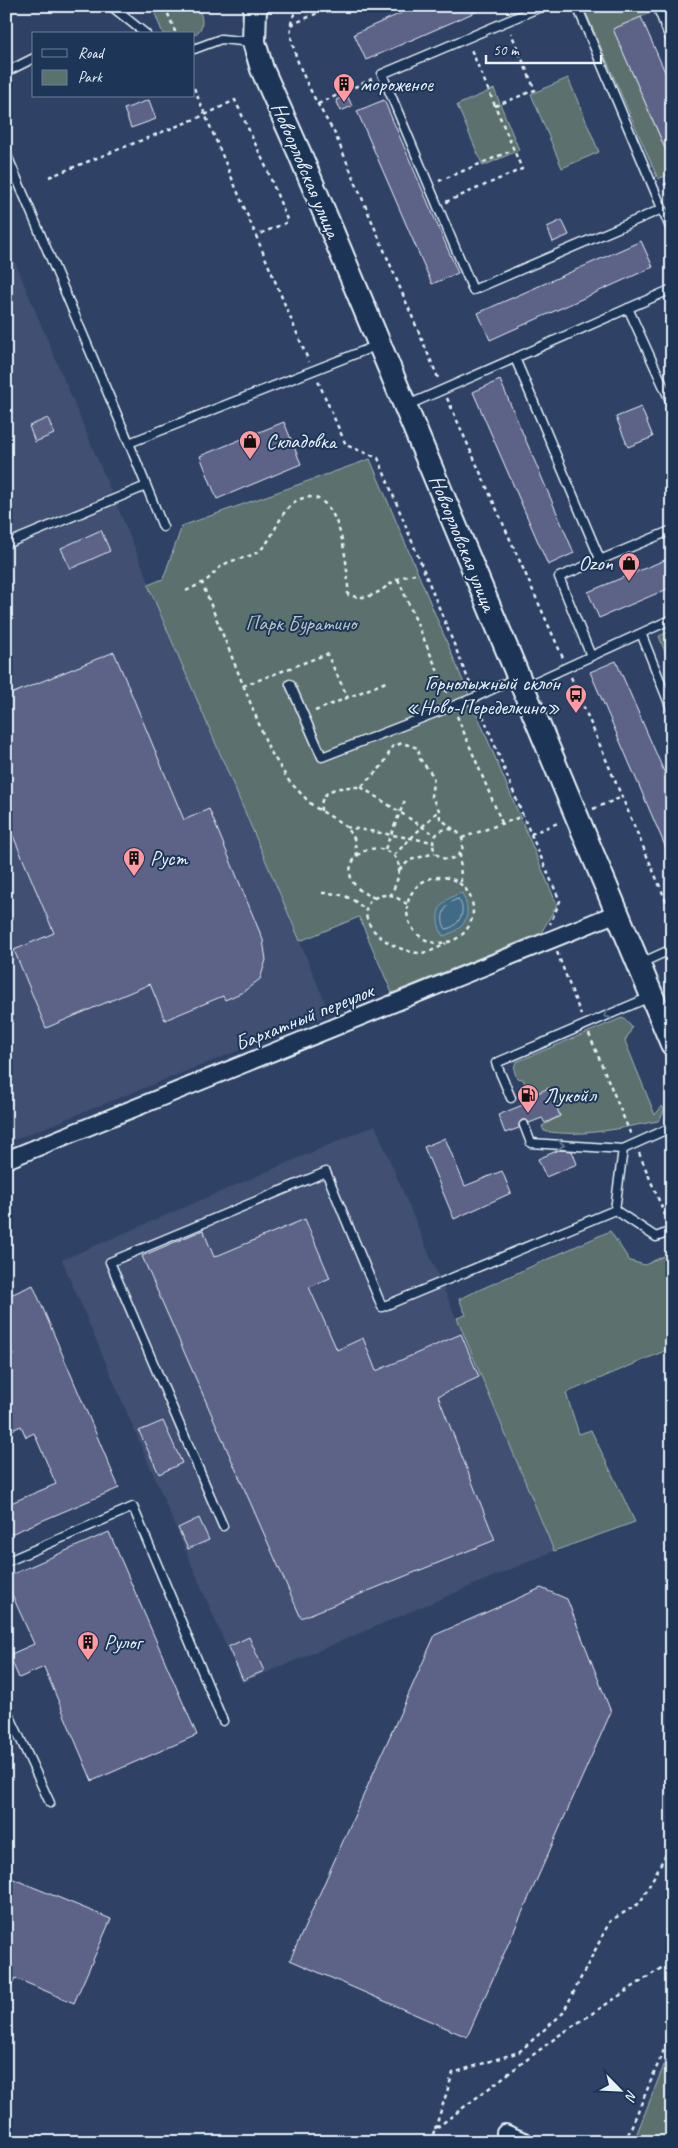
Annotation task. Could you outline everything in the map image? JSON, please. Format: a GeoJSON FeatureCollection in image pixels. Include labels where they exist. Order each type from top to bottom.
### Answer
{"type":"FeatureCollection","features":[{"type":"Feature","properties":{"kind":"street","name":"Новоорловская улица"},"geometry":{"type":"LineString","coordinates":[[254,7],[254,42],[262,69],[303,160],[672,1044]]}},
{"type":"Feature","properties":{"kind":"street","name":"Бархатный переулок"},"geometry":{"type":"LineString","coordinates":[[6,1160],[617,913]]}},
{"type":"Feature","properties":{"kind":"street"},"geometry":{"type":"LineString","coordinates":[[505,2133],[526,2142]]}},
{"type":"Feature","properties":{"kind":"lane"},"geometry":{"type":"LineString","coordinates":[[111,6],[144,32]]}},
{"type":"Feature","properties":{"kind":"lane"},"geometry":{"type":"LineString","coordinates":[[543,6],[382,74],[473,290],[662,209]]}},
{"type":"Feature","properties":{"kind":"lane"},"geometry":{"type":"LineString","coordinates":[[578,6],[672,232]]}},
{"type":"Feature","properties":{"kind":"lane"},"geometry":{"type":"LineString","coordinates":[[657,6],[671,42]]}},
{"type":"Feature","properties":{"kind":"lane"},"geometry":{"type":"LineString","coordinates":[[195,49],[221,39],[254,42]]}},
{"type":"Feature","properties":{"kind":"lane"},"geometry":{"type":"LineString","coordinates":[[6,72],[32,59]]}},
{"type":"Feature","properties":{"kind":"lane"},"geometry":{"type":"LineString","coordinates":[[6,153],[163,527]]}},
{"type":"Feature","properties":{"kind":"lane"},"geometry":{"type":"LineString","coordinates":[[406,406],[672,289]]}},
{"type":"Feature","properties":{"kind":"lane"},"geometry":{"type":"LineString","coordinates":[[628,308],[672,405]]}},
{"type":"Feature","properties":{"kind":"lane"},"geometry":{"type":"LineString","coordinates":[[129,443],[380,345]]}},
{"type":"Feature","properties":{"kind":"lane"},"geometry":{"type":"LineString","coordinates":[[515,358],[600,559]]}},
{"type":"Feature","properties":{"kind":"lane"},"geometry":{"type":"LineString","coordinates":[[6,544],[146,486]]}},
{"type":"Feature","properties":{"kind":"lane"},"geometry":{"type":"LineString","coordinates":[[591,656],[559,577],[672,530]]}},
{"type":"Feature","properties":{"kind":"lane"},"geometry":{"type":"LineString","coordinates":[[290,684],[322,757],[476,697],[566,666],[672,619]]}},
{"type":"Feature","properties":{"kind":"lane"},"geometry":{"type":"LineString","coordinates":[[641,633],[672,711]]}},
{"type":"Feature","properties":{"kind":"lane"},"geometry":{"type":"LineString","coordinates":[[639,964],[672,949]]}},
{"type":"Feature","properties":{"kind":"lane"},"geometry":{"type":"LineString","coordinates":[[511,1098],[496,1063],[652,996]]}},
{"type":"Feature","properties":{"kind":"lane"},"geometry":{"type":"LineString","coordinates":[[524,1126],[531,1143],[623,1149],[672,1127]]}},
{"type":"Feature","properties":{"kind":"lane"},"geometry":{"type":"LineString","coordinates":[[614,1210],[623,1149]]}},
{"type":"Feature","properties":{"kind":"lane"},"geometry":{"type":"LineString","coordinates":[[223,1526],[110,1262],[326,1172],[382,1307],[614,1210]]}},
{"type":"Feature","properties":{"kind":"lane"},"geometry":{"type":"LineString","coordinates":[[614,1210],[656,1237],[672,1231]]}},
{"type":"Feature","properties":{"kind":"lane"},"geometry":{"type":"LineString","coordinates":[[6,1562],[133,1507],[223,1721]]}},
{"type":"Feature","properties":{"kind":"lane"},"geometry":{"type":"LineString","coordinates":[[6,1708],[50,1803]]}},
{"type":"Feature","properties":{"kind":"path"},"geometry":{"type":"LineString","coordinates":[[165,6],[175,32]]}},
{"type":"Feature","properties":{"kind":"path"},"geometry":{"type":"LineString","coordinates":[[298,6],[291,25],[293,47],[317,104],[335,134],[443,390],[566,666],[672,915]]}},
{"type":"Feature","properties":{"kind":"path"},"geometry":{"type":"LineString","coordinates":[[291,25],[333,6]]}},
{"type":"Feature","properties":{"kind":"path"},"geometry":{"type":"LineString","coordinates":[[495,106],[534,90],[506,22]]}},
{"type":"Feature","properties":{"kind":"path"},"geometry":{"type":"LineString","coordinates":[[438,205],[522,169],[467,39]]}},
{"type":"Feature","properties":{"kind":"path"},"geometry":{"type":"LineString","coordinates":[[317,104],[382,74]]}},
{"type":"Feature","properties":{"kind":"path"},"geometry":{"type":"LineString","coordinates":[[195,91],[346,445],[378,458],[523,816],[560,902],[548,927],[585,1025],[672,1231]]}},
{"type":"Feature","properties":{"kind":"path"},"geometry":{"type":"LineString","coordinates":[[49,177],[204,115],[235,100],[266,167],[288,222],[257,235]]}},
{"type":"Feature","properties":{"kind":"path"},"geometry":{"type":"LineString","coordinates":[[429,186],[513,150]]}},
{"type":"Feature","properties":{"kind":"path"},"geometry":{"type":"LineString","coordinates":[[186,591],[210,580],[213,573],[223,565],[260,551],[270,540],[288,509],[296,502],[308,498],[319,500],[326,505],[340,533],[347,556],[348,595],[356,598],[370,596],[385,590],[398,580],[417,573]]}},
{"type":"Feature","properties":{"kind":"path"},"geometry":{"type":"LineString","coordinates":[[202,584],[274,757],[289,781],[313,806],[345,827],[354,838],[356,856]]}},
{"type":"Feature","properties":{"kind":"path"},"geometry":{"type":"LineString","coordinates":[[243,686],[327,654],[348,698]]}},
{"type":"Feature","properties":{"kind":"path"},"geometry":{"type":"LineString","coordinates":[[315,711],[386,682]]}},
{"type":"Feature","properties":{"kind":"path"},"geometry":{"type":"LineString","coordinates":[[361,787],[383,765],[392,747],[402,742],[418,748],[420,759],[434,777],[431,796],[439,810],[440,818],[462,838],[460,854],[462,884]]}},
{"type":"Feature","properties":{"kind":"path"},"geometry":{"type":"LineString","coordinates":[[321,811],[321,804],[325,794],[332,789],[361,787],[435,835]]}},
{"type":"Feature","properties":{"kind":"path"},"geometry":{"type":"LineString","coordinates":[[385,850],[405,800]]}},
{"type":"Feature","properties":{"kind":"path"},"geometry":{"type":"LineString","coordinates":[[394,855],[439,810]]}},
{"type":"Feature","properties":{"kind":"path"},"geometry":{"type":"LineString","coordinates":[[462,838],[523,816]]}},
{"type":"Feature","properties":{"kind":"path"},"geometry":{"type":"LineString","coordinates":[[345,827],[433,842]]}},
{"type":"Feature","properties":{"kind":"path"},"geometry":{"type":"LineString","coordinates":[[454,830],[446,828],[438,831],[433,842],[435,853],[441,858],[449,860],[460,854]]}},
{"type":"Feature","properties":{"kind":"path"},"geometry":{"type":"LineString","coordinates":[[375,898],[356,888],[350,879],[351,867],[356,856],[366,849],[376,847],[394,855],[398,862],[399,870],[391,895]]}},
{"type":"Feature","properties":{"kind":"path"},"geometry":{"type":"LineString","coordinates":[[399,870],[410,860],[435,853]]}},
{"type":"Feature","properties":{"kind":"path"},"geometry":{"type":"LineString","coordinates":[[322,893],[347,896],[357,902],[366,911],[369,923],[385,941],[395,947],[420,953],[432,950],[458,938],[472,921],[474,910],[472,899],[462,884],[448,877],[438,876],[427,879],[414,889],[407,904],[407,915],[410,926],[426,940],[437,943],[448,942]]}},
{"type":"Feature","properties":{"kind":"path"},"geometry":{"type":"LineString","coordinates":[[366,911],[370,901],[375,898],[391,895],[407,904]]}},
{"type":"Feature","properties":{"kind":"path"},"geometry":{"type":"LineString","coordinates":[[430,2142],[453,2073],[519,2052],[563,2013],[610,1921],[640,1903],[666,1854],[672,1849]]}},
{"type":"Feature","properties":{"kind":"path"},"geometry":{"type":"LineString","coordinates":[[434,2129],[558,2036],[672,1961]]}},
{"type":"Feature","properties":{"kind":"path"},"geometry":{"type":"LineString","coordinates":[[625,2142],[672,2031]]}},
{"type":"Feature","properties":{"kind":"path"},"geometry":{"type":"LineString","coordinates":[[6,2138],[137,2142]]}},
{"type":"Feature","properties":{"kind":"shaded area"},"geometry":{"type":"Polygon","coordinates":[[[6,241],[330,1014],[6,1143],[6,241]]]}},
{"type":"Feature","properties":{"kind":"shaded area"},"geometry":{"type":"Polygon","coordinates":[[[375,1125],[554,1551],[242,1683],[62,1260],[375,1125]]]}},
{"type":"Feature","properties":{"kind":"green space"},"geometry":{"type":"Polygon","coordinates":[[[152,6],[198,6],[202,18],[202,26],[195,34],[195,32],[162,32],[152,6]]]}},
{"type":"Feature","properties":{"kind":"green space"},"geometry":{"type":"Polygon","coordinates":[[[583,6],[650,6],[652,12],[614,30],[669,158],[672,157],[672,173],[658,179],[583,6]]]}},
{"type":"Feature","properties":{"kind":"green space"},"geometry":{"type":"Polygon","coordinates":[[[568,78],[599,152],[562,168],[531,94],[568,78]]]}},
{"type":"Feature","properties":{"kind":"green space"},"geometry":{"type":"Polygon","coordinates":[[[494,89],[519,150],[483,166],[457,105],[494,89]]]}},
{"type":"Feature","properties":{"kind":"green space","name":"Парк Буратино"},"geometry":{"type":"Polygon","coordinates":[[[370,459],[557,905],[541,933],[392,993],[359,917],[300,941],[148,585],[163,579],[182,526],[370,459]]]}},
{"type":"Feature","properties":{"kind":"green space"},"geometry":{"type":"Polygon","coordinates":[[[672,630],[672,671],[659,636],[672,630]]]}},
{"type":"Feature","properties":{"kind":"green space"},"geometry":{"type":"Polygon","coordinates":[[[622,1018],[632,1028],[625,1041],[655,1115],[662,1106],[664,1109],[663,1114],[658,1121],[587,1133],[544,1131],[542,1126],[560,1116],[549,1089],[529,1095],[523,1079],[517,1078],[515,1074],[516,1062],[622,1018]]]}},
{"type":"Feature","properties":{"kind":"green space"},"geometry":{"type":"Polygon","coordinates":[[[610,1231],[630,1261],[645,1265],[672,1252],[672,1359],[667,1350],[566,1393],[579,1434],[591,1430],[635,1522],[554,1551],[457,1318],[466,1315],[459,1299],[610,1231]]]}},
{"type":"Feature","properties":{"kind":"green space"},"geometry":{"type":"Polygon","coordinates":[[[672,2045],[672,2128],[666,2142],[642,2142],[637,2133],[672,2045]]]}},
{"type":"Feature","properties":{"kind":"water"},"geometry":{"type":"Polygon","coordinates":[[[462,893],[467,908],[465,920],[457,929],[443,936],[438,921],[440,909],[448,899],[462,893]]]}},
{"type":"Feature","properties":{"kind":"building"},"geometry":{"type":"Polygon","coordinates":[[[417,6],[489,6],[366,60],[354,34],[417,6]]]}},
{"type":"Feature","properties":{"kind":"building"},"geometry":{"type":"Polygon","coordinates":[[[641,17],[672,88],[672,164],[613,29],[641,17]]]}},
{"type":"Feature","properties":{"kind":"building","name":"мороженое"},"geometry":{"type":"Polygon","coordinates":[[[347,95],[352,106],[341,111],[336,100],[347,95]]]}},
{"type":"Feature","properties":{"kind":"building"},"geometry":{"type":"Polygon","coordinates":[[[149,100],[156,119],[131,128],[124,109],[149,100]]]}},
{"type":"Feature","properties":{"kind":"building"},"geometry":{"type":"Polygon","coordinates":[[[384,100],[458,273],[432,284],[357,111],[384,100]]]}},
{"type":"Feature","properties":{"kind":"building"},"geometry":{"type":"Polygon","coordinates":[[[562,220],[569,235],[553,242],[547,227],[562,220]]]}},
{"type":"Feature","properties":{"kind":"building"},"geometry":{"type":"Polygon","coordinates":[[[641,241],[653,267],[490,340],[478,313],[641,241]]]}},
{"type":"Feature","properties":{"kind":"building"},"geometry":{"type":"Polygon","coordinates":[[[500,380],[574,553],[548,565],[473,392],[500,380]]]}},
{"type":"Feature","properties":{"kind":"building"},"geometry":{"type":"Polygon","coordinates":[[[641,407],[653,437],[628,447],[616,417],[641,407]]]}},
{"type":"Feature","properties":{"kind":"building"},"geometry":{"type":"Polygon","coordinates":[[[48,418],[54,434],[35,442],[29,426],[48,418]]]}},
{"type":"Feature","properties":{"kind":"building","name":"Складовка"},"geometry":{"type":"Polygon","coordinates":[[[284,422],[301,464],[217,499],[200,456],[284,422]]]}},
{"type":"Feature","properties":{"kind":"building"},"geometry":{"type":"Polygon","coordinates":[[[101,530],[110,551],[70,569],[61,548],[101,530]]]}},
{"type":"Feature","properties":{"kind":"building"},"geometry":{"type":"Polygon","coordinates":[[[672,557],[672,587],[599,618],[588,592],[672,557]]]}},
{"type":"Feature","properties":{"kind":"building","name":"Руст"},"geometry":{"type":"Polygon","coordinates":[[[114,652],[184,820],[209,809],[263,940],[266,960],[260,979],[243,992],[225,1000],[223,996],[165,1020],[150,984],[46,1028],[14,950],[54,933],[6,819],[6,696],[114,652]]]}},
{"type":"Feature","properties":{"kind":"building"},"geometry":{"type":"Polygon","coordinates":[[[616,661],[672,790],[672,862],[590,672],[616,661]]]}},
{"type":"Feature","properties":{"kind":"building"},"geometry":{"type":"Polygon","coordinates":[[[549,1088],[560,1116],[545,1123],[542,1118],[529,1123],[527,1120],[522,1120],[519,1128],[505,1133],[498,1115],[535,1100],[533,1095],[549,1088]]]}},
{"type":"Feature","properties":{"kind":"building"},"geometry":{"type":"Polygon","coordinates":[[[445,1138],[465,1186],[502,1171],[511,1193],[454,1219],[424,1147],[445,1138]]]}},
{"type":"Feature","properties":{"kind":"building"},"geometry":{"type":"Polygon","coordinates":[[[559,1150],[572,1151],[577,1164],[546,1177],[538,1159],[559,1150]]]}},
{"type":"Feature","properties":{"kind":"building"},"geometry":{"type":"Polygon","coordinates":[[[305,1219],[330,1278],[309,1287],[337,1350],[363,1338],[376,1371],[461,1334],[479,1377],[438,1396],[495,1540],[301,1618],[142,1256],[203,1230],[214,1257],[305,1219]]]}},
{"type":"Feature","properties":{"kind":"building"},"geometry":{"type":"Polygon","coordinates":[[[33,1285],[119,1488],[6,1536],[6,1505],[56,1484],[34,1433],[26,1437],[21,1426],[10,1431],[6,1421],[6,1358],[14,1355],[6,1338],[6,1297],[33,1285]]]}},
{"type":"Feature","properties":{"kind":"building"},"geometry":{"type":"Polygon","coordinates":[[[163,1421],[182,1463],[159,1474],[139,1431],[163,1421]]]}},
{"type":"Feature","properties":{"kind":"building"},"geometry":{"type":"Polygon","coordinates":[[[199,1518],[209,1540],[188,1549],[178,1528],[199,1518]]]}},
{"type":"Feature","properties":{"kind":"building","name":"Рулог"},"geometry":{"type":"Polygon","coordinates":[[[109,1532],[197,1735],[92,1781],[44,1667],[19,1678],[9,1655],[34,1644],[6,1581],[6,1577],[109,1532]]]}},
{"type":"Feature","properties":{"kind":"building"},"geometry":{"type":"Polygon","coordinates":[[[541,1588],[567,1599],[611,1712],[467,2037],[290,1960],[435,1635],[541,1588]]]}},
{"type":"Feature","properties":{"kind":"building"},"geometry":{"type":"Polygon","coordinates":[[[249,1637],[264,1671],[243,1680],[228,1647],[249,1637]]]}},
{"type":"Feature","properties":{"kind":"building"},"geometry":{"type":"Polygon","coordinates":[[[6,1876],[111,1919],[74,2003],[15,1978],[6,1996],[6,1876]]]}},
{"type":"Feature","properties":{"kind":"place","name":"мороженое"},"geometry":{"type":"Point","coordinates":[344,103]}},
{"type":"Feature","properties":{"kind":"place","name":"Складовка"},"geometry":{"type":"Point","coordinates":[250,460]}},
{"type":"Feature","properties":{"kind":"place","name":"Ozon"},"geometry":{"type":"Point","coordinates":[629,582]}},
{"type":"Feature","properties":{"kind":"place","name":"Горнолыжный склон «Ново-Переделкино»"},"geometry":{"type":"Point","coordinates":[576,714]}},
{"type":"Feature","properties":{"kind":"place","name":"Руст"},"geometry":{"type":"Point","coordinates":[134,877]}},
{"type":"Feature","properties":{"kind":"place","name":"Лукойл"},"geometry":{"type":"Point","coordinates":[528,1114]}},
{"type":"Feature","properties":{"kind":"place","name":"Рулог"},"geometry":{"type":"Point","coordinates":[88,1661]}}]}
